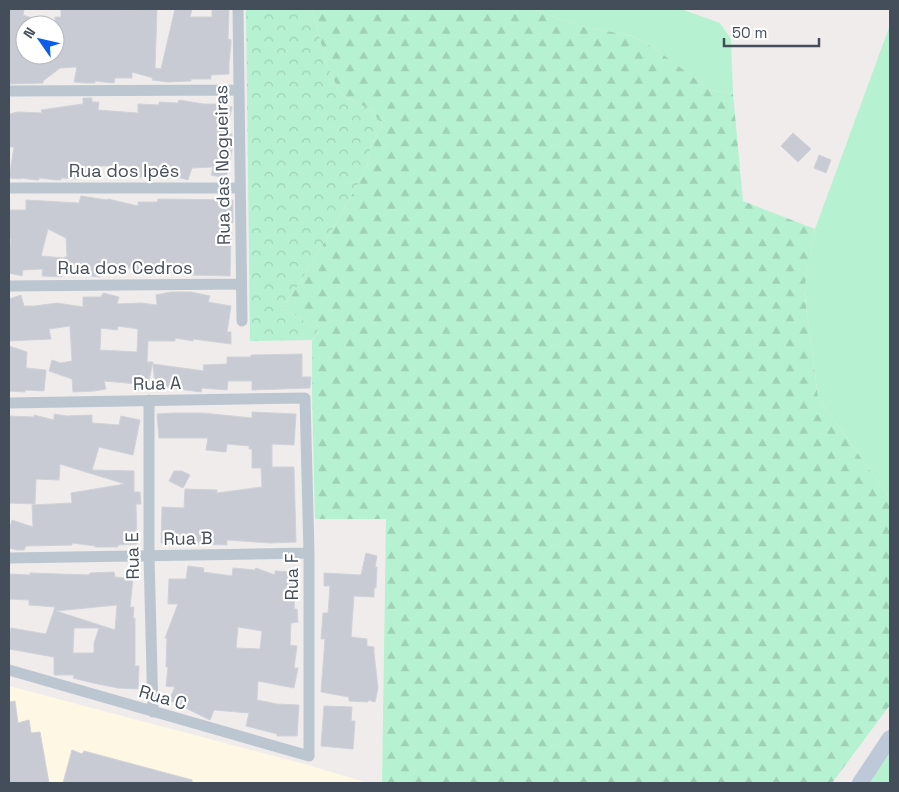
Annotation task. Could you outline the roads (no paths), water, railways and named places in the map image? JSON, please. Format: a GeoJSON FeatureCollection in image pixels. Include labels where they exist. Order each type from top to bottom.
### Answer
{"type":"FeatureCollection","features":[{"type":"Feature","properties":{"kind":"main road"},"geometry":{"type":"LineString","coordinates":[[860,783],[890,738]]}},
{"type":"Feature","properties":{"kind":"street","name":"Rua das Nogueiras"},"geometry":{"type":"LineString","coordinates":[[238,9],[242,321]]}},
{"type":"Feature","properties":{"kind":"street"},"geometry":{"type":"LineString","coordinates":[[9,91],[239,90]]}},
{"type":"Feature","properties":{"kind":"street","name":"Rua dos Ipês"},"geometry":{"type":"LineString","coordinates":[[9,188],[240,188]]}},
{"type":"Feature","properties":{"kind":"street","name":"Rua dos Cedros"},"geometry":{"type":"LineString","coordinates":[[9,286],[241,284]]}},
{"type":"Feature","properties":{"kind":"street","name":"Rua A"},"geometry":{"type":"LineString","coordinates":[[9,403],[305,398]]}},
{"type":"Feature","properties":{"kind":"street","name":"Rua F"},"geometry":{"type":"LineString","coordinates":[[305,398],[309,553],[309,756]]}},
{"type":"Feature","properties":{"kind":"street","name":"Rua E"},"geometry":{"type":"LineString","coordinates":[[149,400],[149,556],[153,712]]}},
{"type":"Feature","properties":{"kind":"street","name":"Rua B"},"geometry":{"type":"LineString","coordinates":[[9,558],[309,553]]}},
{"type":"Feature","properties":{"kind":"street","name":"Rua C"},"geometry":{"type":"LineString","coordinates":[[9,670],[309,756]]}}]}
